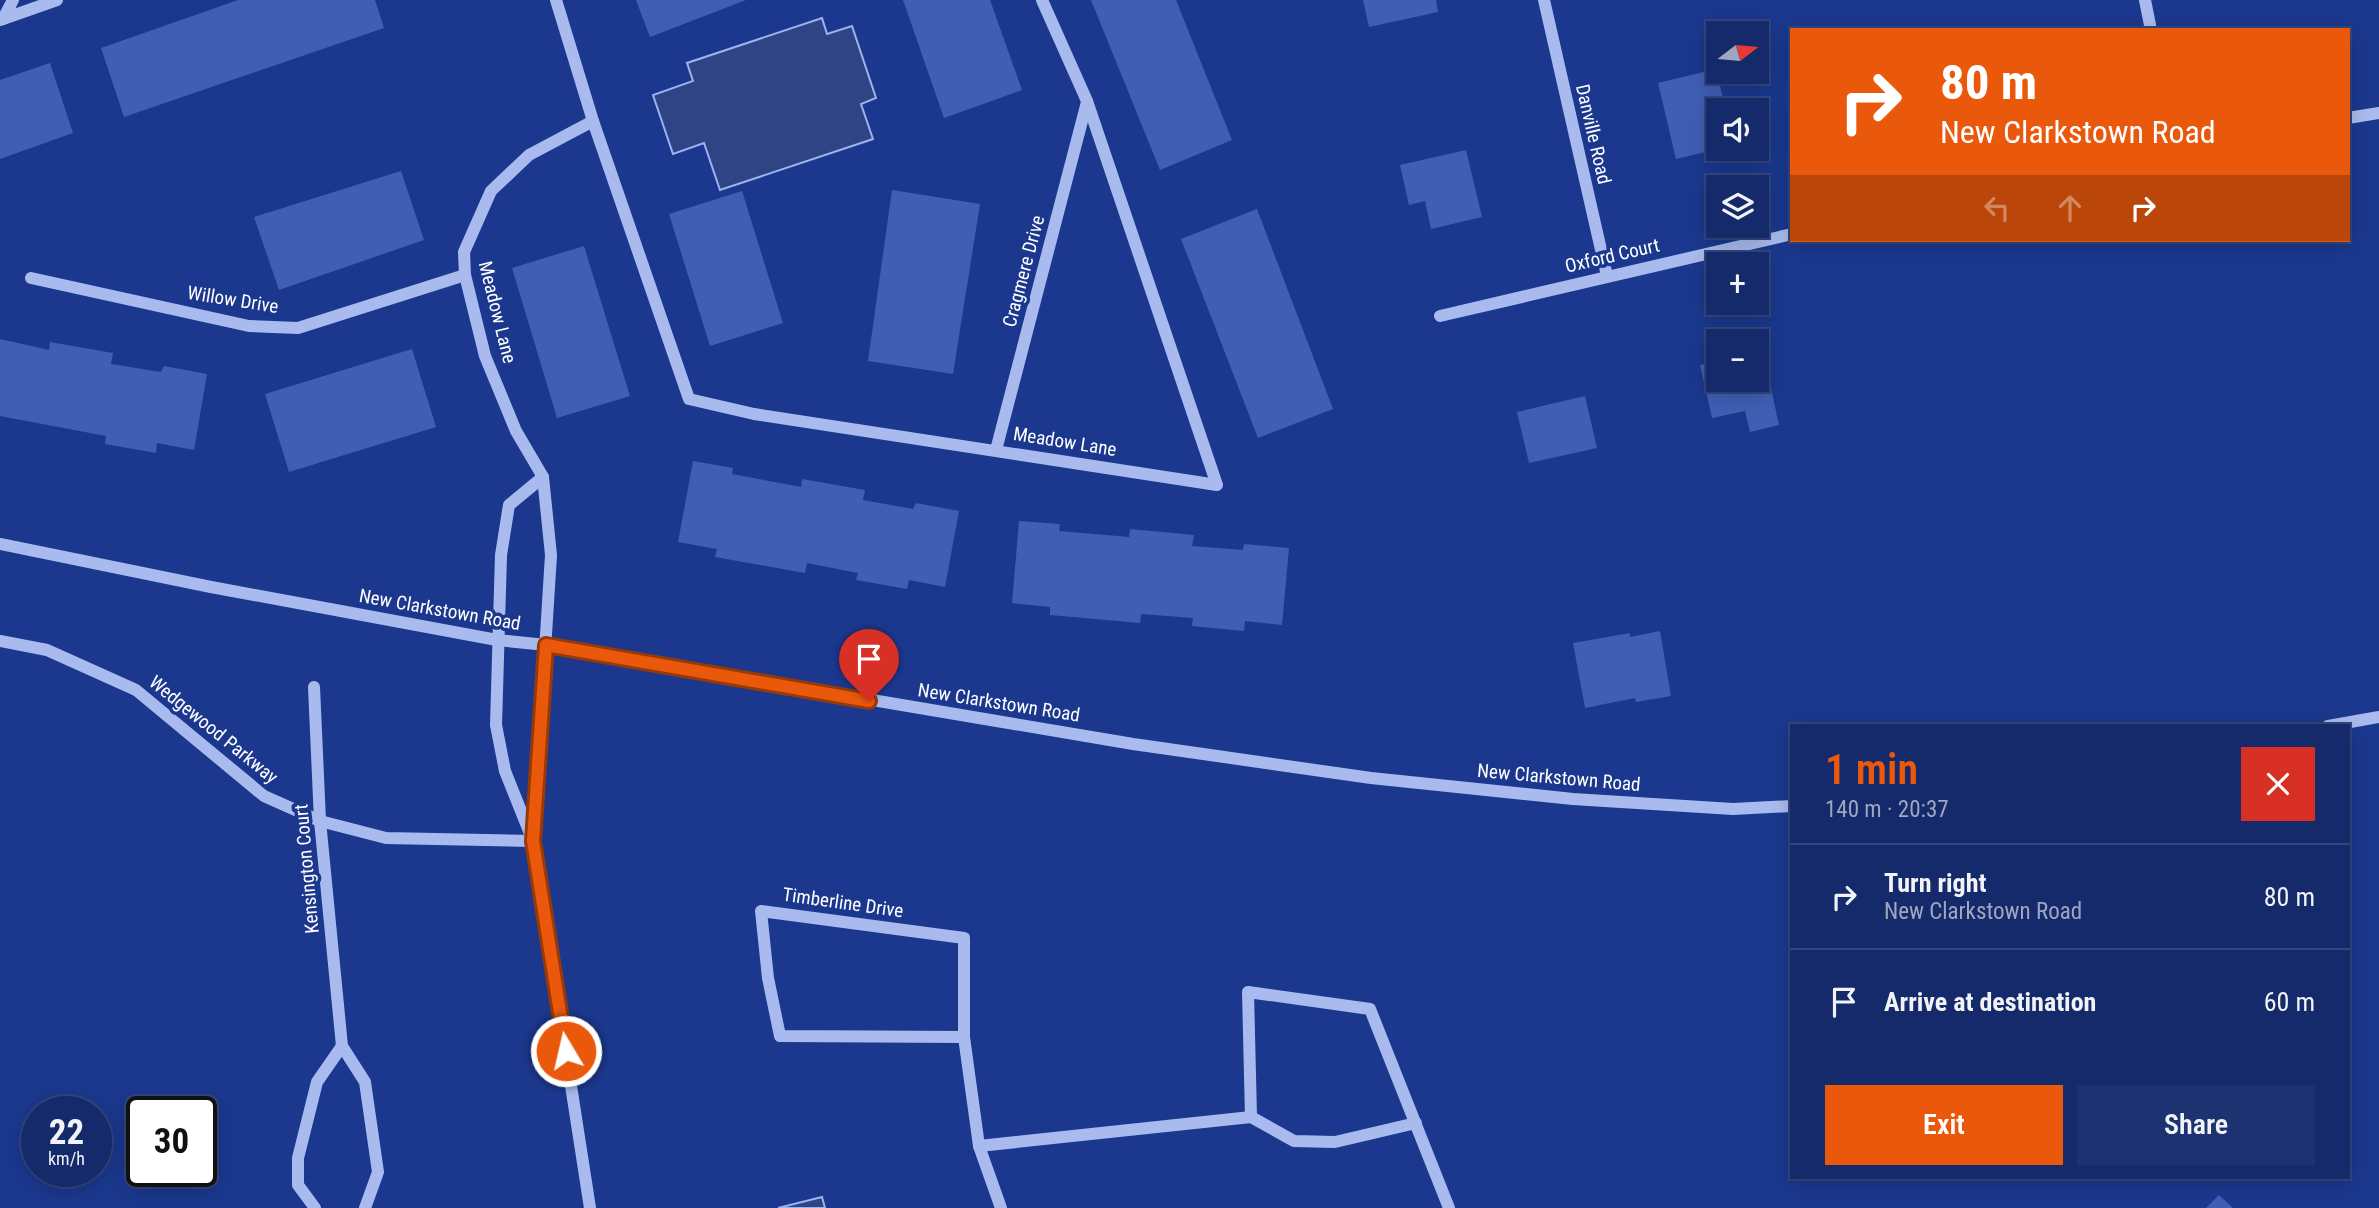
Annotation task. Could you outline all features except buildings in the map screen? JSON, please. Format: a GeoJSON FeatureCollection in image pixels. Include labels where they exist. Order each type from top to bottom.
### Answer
{"type":"FeatureCollection","features":[{"type":"Feature","properties":{"kind":"street"},"geometry":{"type":"LineString","coordinates":[[1,20],[13,0]]}},
{"type":"Feature","properties":{"kind":"street"},"geometry":{"type":"LineString","coordinates":[[1,20],[57,0]]}},
{"type":"Feature","properties":{"kind":"street","name":"Meadow Lane"},"geometry":{"type":"LineString","coordinates":[[556,0],[593,121],[689,399],[754,414],[1217,485],[1087,101],[1042,0]]}},
{"type":"Feature","properties":{"kind":"street","name":"Danville Road"},"geometry":{"type":"LineString","coordinates":[[1544,0],[1607,276]]}},
{"type":"Feature","properties":{"kind":"street"},"geometry":{"type":"LineString","coordinates":[[2145,0],[2151,28]]}},
{"type":"Feature","properties":{"kind":"street","name":"Cragmere Drive"},"geometry":{"type":"LineString","coordinates":[[996,450],[1087,101]]}},
{"type":"Feature","properties":{"kind":"street"},"geometry":{"type":"LineString","coordinates":[[2350,118],[2379,113]]}},
{"type":"Feature","properties":{"kind":"street","name":"Meadow Lane"},"geometry":{"type":"LineString","coordinates":[[533,841],[551,555],[543,477],[516,431],[485,356],[466,275],[464,252],[491,191],[529,155],[593,121]]}},
{"type":"Feature","properties":{"kind":"street","name":"Oxford Court"},"geometry":{"type":"LineString","coordinates":[[1440,316],[1790,233]]}},
{"type":"Feature","properties":{"kind":"street","name":"Willow Drive"},"geometry":{"type":"LineString","coordinates":[[31,278],[249,326],[298,328],[466,275]]}},
{"type":"Feature","properties":{"kind":"street"},"geometry":{"type":"LineString","coordinates":[[543,477],[509,505],[501,555],[496,725],[505,771],[533,841],[590,1208]]}},
{"type":"Feature","properties":{"kind":"street","name":"New Clarkstown Road"},"geometry":{"type":"LineString","coordinates":[[0,544],[211,587],[497,640],[546,645],[1133,744],[1371,778],[1573,799],[1733,809],[1790,806]]}},
{"type":"Feature","properties":{"kind":"street","name":"Wedgewood Parkway"},"geometry":{"type":"LineString","coordinates":[[0,641],[47,650],[136,690],[264,796],[320,821],[386,838],[533,841]]}},
{"type":"Feature","properties":{"kind":"street","name":"Kensington Court"},"geometry":{"type":"LineString","coordinates":[[314,688],[320,821],[342,1046],[365,1083],[378,1172],[365,1208]]}},
{"type":"Feature","properties":{"kind":"street"},"geometry":{"type":"LineString","coordinates":[[2342,724],[2379,718]]}},
{"type":"Feature","properties":{"kind":"street","name":"Timberline Drive"},"geometry":{"type":"LineString","coordinates":[[964,1037],[780,1036],[768,978],[761,911],[964,939],[964,1037],[979,1146],[1001,1208]]}},
{"type":"Feature","properties":{"kind":"street"},"geometry":{"type":"LineString","coordinates":[[1251,1117],[1248,992],[1370,1009],[1449,1208]]}},
{"type":"Feature","properties":{"kind":"street"},"geometry":{"type":"LineString","coordinates":[[315,1208],[298,1185],[298,1158],[317,1082],[342,1046]]}},
{"type":"Feature","properties":{"kind":"street"},"geometry":{"type":"LineString","coordinates":[[979,1146],[1251,1117],[1294,1142],[1335,1142],[1416,1123]]}},
{"type":"Feature","properties":{"kind":"water"},"geometry":{"type":"Polygon","coordinates":[[[822,18],[827,34],[852,26],[876,98],[861,104],[873,139],[720,190],[704,143],[673,154],[653,95],[693,81],[687,63],[822,18]]]}},
{"type":"Feature","properties":{"kind":"water"},"geometry":{"type":"Polygon","coordinates":[[[822,1197],[825,1208],[778,1208],[822,1197]]]}},
{"type":"Feature","properties":{"kind":"route"},"geometry":{"type":"LineString","coordinates":[[566,1051],[533,841],[546,645],[869,701]]}}]}
